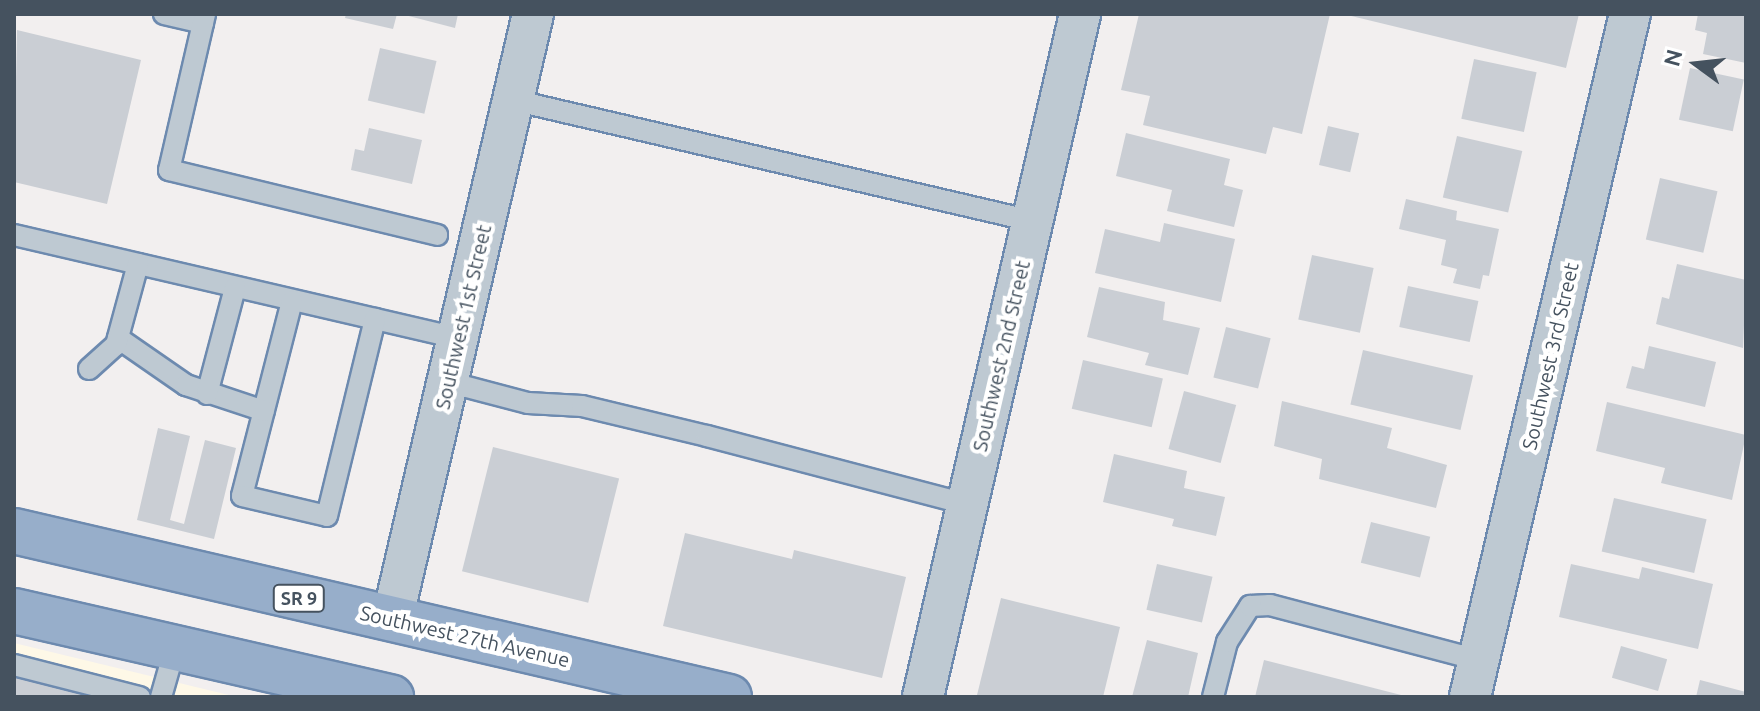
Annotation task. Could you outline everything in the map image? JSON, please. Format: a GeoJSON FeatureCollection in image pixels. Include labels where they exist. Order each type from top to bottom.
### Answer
{"type":"FeatureCollection","features":[{"type":"Feature","properties":{"kind":"highway","name":"Southwest 27th Avenue"},"geometry":{"type":"LineString","coordinates":[[14,531],[729,697]]}},
{"type":"Feature","properties":{"kind":"highway"},"geometry":{"type":"LineString","coordinates":[[14,611],[380,696]]}},
{"type":"Feature","properties":{"kind":"street","name":"Southwest 1st Street"},"geometry":{"type":"LineString","coordinates":[[392,620],[533,14]]}},
{"type":"Feature","properties":{"kind":"street","name":"Southwest 2nd Street"},"geometry":{"type":"LineString","coordinates":[[923,697],[1080,14]]}},
{"type":"Feature","properties":{"kind":"street","name":"Southwest 3rd Street"},"geometry":{"type":"LineString","coordinates":[[1474,678],[1630,14]]}},
{"type":"Feature","properties":{"kind":"lane"},"geometry":{"type":"LineString","coordinates":[[164,14],[204,19],[169,170],[437,235]]}},
{"type":"Feature","properties":{"kind":"lane"},"geometry":{"type":"LineString","coordinates":[[513,100],[1032,221]]}},
{"type":"Feature","properties":{"kind":"lane"},"geometry":{"type":"LineString","coordinates":[[14,235],[458,338]]}},
{"type":"Feature","properties":{"kind":"lane"},"geometry":{"type":"LineString","coordinates":[[89,369],[103,360],[118,338],[138,264]]}},
{"type":"Feature","properties":{"kind":"lane"},"geometry":{"type":"LineString","coordinates":[[207,394],[235,288]]}},
{"type":"Feature","properties":{"kind":"lane"},"geometry":{"type":"LineString","coordinates":[[292,301],[242,496],[327,516],[375,319]]}},
{"type":"Feature","properties":{"kind":"lane"},"geometry":{"type":"LineString","coordinates":[[118,338],[207,394],[264,411]]}},
{"type":"Feature","properties":{"kind":"lane"},"geometry":{"type":"LineString","coordinates":[[448,382],[528,403],[582,406],[967,504]]}},
{"type":"Feature","properties":{"kind":"lane"},"geometry":{"type":"LineString","coordinates":[[1213,697],[1238,619],[1250,606],[1270,605],[1474,678]]}},
{"type":"Feature","properties":{"kind":"lane"},"geometry":{"type":"LineString","coordinates":[[161,697],[175,648]]}},
{"type":"Feature","properties":{"kind":"lane"},"geometry":{"type":"LineString","coordinates":[[14,665],[140,697]]}},
{"type":"Feature","properties":{"kind":"shaded area"},"geometry":{"type":"Polygon","coordinates":[[[14,643],[237,697],[14,697],[14,643]]]}},
{"type":"Feature","properties":{"kind":"building"},"geometry":{"type":"Polygon","coordinates":[[[346,14],[397,14],[393,29],[345,18],[346,14]]]}},
{"type":"Feature","properties":{"kind":"building"},"geometry":{"type":"Polygon","coordinates":[[[401,14],[458,14],[455,28],[401,14]]]}},
{"type":"Feature","properties":{"kind":"building"},"geometry":{"type":"Polygon","coordinates":[[[1139,14],[1330,14],[1302,134],[1273,127],[1266,154],[1143,125],[1150,96],[1121,90],[1139,14]]]}},
{"type":"Feature","properties":{"kind":"building"},"geometry":{"type":"Polygon","coordinates":[[[1343,14],[1579,14],[1566,68],[1343,14]]]}},
{"type":"Feature","properties":{"kind":"building"},"geometry":{"type":"Polygon","coordinates":[[[1698,14],[1746,14],[1746,63],[1703,54],[1707,33],[1695,30],[1698,14]]]}},
{"type":"Feature","properties":{"kind":"building"},"geometry":{"type":"Polygon","coordinates":[[[17,30],[141,60],[107,204],[14,182],[17,30]]]}},
{"type":"Feature","properties":{"kind":"building"},"geometry":{"type":"Polygon","coordinates":[[[380,48],[437,61],[424,114],[368,101],[380,48]]]}},
{"type":"Feature","properties":{"kind":"building"},"geometry":{"type":"Polygon","coordinates":[[[1474,59],[1537,72],[1524,132],[1461,119],[1474,59]]]}},
{"type":"Feature","properties":{"kind":"building"},"geometry":{"type":"Polygon","coordinates":[[[1690,68],[1744,79],[1733,131],[1679,120],[1690,68]]]}},
{"type":"Feature","properties":{"kind":"building"},"geometry":{"type":"Polygon","coordinates":[[[1328,126],[1359,133],[1350,172],[1319,165],[1328,126]]]}},
{"type":"Feature","properties":{"kind":"building"},"geometry":{"type":"Polygon","coordinates":[[[369,128],[422,140],[412,184],[351,170],[355,149],[364,151],[369,128]]]}},
{"type":"Feature","properties":{"kind":"building"},"geometry":{"type":"Polygon","coordinates":[[[1126,133],[1230,159],[1224,185],[1243,190],[1234,227],[1167,211],[1172,190],[1116,176],[1126,133]]]}},
{"type":"Feature","properties":{"kind":"building"},"geometry":{"type":"Polygon","coordinates":[[[1457,136],[1522,151],[1508,212],[1443,197],[1457,136]]]}},
{"type":"Feature","properties":{"kind":"building"},"geometry":{"type":"Polygon","coordinates":[[[1660,178],[1717,191],[1703,253],[1646,239],[1660,178]]]}},
{"type":"Feature","properties":{"kind":"building"},"geometry":{"type":"Polygon","coordinates":[[[1406,199],[1457,211],[1456,220],[1499,229],[1489,276],[1483,275],[1480,289],[1453,283],[1457,269],[1441,265],[1446,240],[1399,229],[1406,199]]]}},
{"type":"Feature","properties":{"kind":"building"},"geometry":{"type":"Polygon","coordinates":[[[1164,223],[1235,239],[1221,302],[1095,273],[1105,229],[1160,242],[1164,223]]]}},
{"type":"Feature","properties":{"kind":"building"},"geometry":{"type":"Polygon","coordinates":[[[1312,255],[1374,268],[1360,333],[1298,320],[1312,255]]]}},
{"type":"Feature","properties":{"kind":"building"},"geometry":{"type":"Polygon","coordinates":[[[1677,264],[1746,280],[1743,348],[1656,324],[1662,297],[1669,299],[1677,264]]]}},
{"type":"Feature","properties":{"kind":"building"},"geometry":{"type":"Polygon","coordinates":[[[1408,286],[1478,301],[1470,342],[1399,327],[1408,286]]]}},
{"type":"Feature","properties":{"kind":"building"},"geometry":{"type":"Polygon","coordinates":[[[1099,287],[1165,302],[1163,320],[1200,328],[1188,375],[1145,365],[1149,353],[1087,337],[1099,287]]]}},
{"type":"Feature","properties":{"kind":"building"},"geometry":{"type":"Polygon","coordinates":[[[1226,327],[1271,338],[1258,389],[1213,377],[1226,327]]]}},
{"type":"Feature","properties":{"kind":"building"},"geometry":{"type":"Polygon","coordinates":[[[1649,346],[1716,362],[1705,407],[1626,388],[1632,366],[1644,369],[1649,346]]]}},
{"type":"Feature","properties":{"kind":"building"},"geometry":{"type":"Polygon","coordinates":[[[1363,350],[1473,375],[1461,430],[1350,405],[1363,350]]]}},
{"type":"Feature","properties":{"kind":"building"},"geometry":{"type":"Polygon","coordinates":[[[1083,360],[1163,378],[1152,427],[1072,409],[1083,360]]]}},
{"type":"Feature","properties":{"kind":"building"},"geometry":{"type":"Polygon","coordinates":[[[1184,391],[1236,405],[1221,463],[1168,449],[1184,391]]]}},
{"type":"Feature","properties":{"kind":"building"},"geometry":{"type":"Polygon","coordinates":[[[1282,401],[1392,428],[1387,448],[1447,465],[1436,508],[1319,479],[1322,459],[1274,446],[1282,401]]]}},
{"type":"Feature","properties":{"kind":"building"},"geometry":{"type":"Polygon","coordinates":[[[1607,402],[1746,435],[1732,500],[1661,483],[1665,468],[1596,451],[1607,402]]]}},
{"type":"Feature","properties":{"kind":"building"},"geometry":{"type":"Polygon","coordinates":[[[158,428],[190,436],[170,520],[184,524],[205,440],[236,448],[214,539],[137,520],[158,428]]]}},
{"type":"Feature","properties":{"kind":"building"},"geometry":{"type":"Polygon","coordinates":[[[493,447],[619,478],[588,603],[462,571],[493,447]]]}},
{"type":"Feature","properties":{"kind":"building"},"geometry":{"type":"Polygon","coordinates":[[[1114,454],[1187,471],[1184,488],[1225,497],[1216,536],[1172,526],[1174,519],[1103,502],[1114,454]]]}},
{"type":"Feature","properties":{"kind":"building"},"geometry":{"type":"Polygon","coordinates":[[[1614,498],[1707,519],[1694,573],[1602,552],[1614,498]]]}},
{"type":"Feature","properties":{"kind":"building"},"geometry":{"type":"Polygon","coordinates":[[[1371,522],[1430,537],[1420,578],[1361,563],[1371,522]]]}},
{"type":"Feature","properties":{"kind":"building"},"geometry":{"type":"Polygon","coordinates":[[[685,533],[792,559],[794,550],[906,577],[882,678],[663,626],[685,533]]]}},
{"type":"Feature","properties":{"kind":"building"},"geometry":{"type":"Polygon","coordinates":[[[1157,564],[1213,577],[1202,623],[1146,610],[1157,564]]]}},
{"type":"Feature","properties":{"kind":"building"},"geometry":{"type":"Polygon","coordinates":[[[1571,564],[1639,579],[1642,567],[1713,584],[1698,649],[1559,617],[1571,564]]]}},
{"type":"Feature","properties":{"kind":"building"},"geometry":{"type":"Polygon","coordinates":[[[1001,598],[1120,627],[1103,697],[977,695],[1001,598]]]}},
{"type":"Feature","properties":{"kind":"building"},"geometry":{"type":"Polygon","coordinates":[[[1147,640],[1198,653],[1188,697],[1132,697],[1147,640]]]}},
{"type":"Feature","properties":{"kind":"building"},"geometry":{"type":"Polygon","coordinates":[[[1621,646],[1667,659],[1658,691],[1612,678],[1621,646]]]}},
{"type":"Feature","properties":{"kind":"building"},"geometry":{"type":"Polygon","coordinates":[[[1264,660],[1405,696],[1405,697],[1255,697],[1264,660]]]}},
{"type":"Feature","properties":{"kind":"building"},"geometry":{"type":"Polygon","coordinates":[[[14,676],[99,696],[99,697],[14,697],[14,676]]]}},
{"type":"Feature","properties":{"kind":"building"},"geometry":{"type":"Polygon","coordinates":[[[1700,680],[1746,692],[1746,697],[1696,697],[1700,680]]]}}]}
